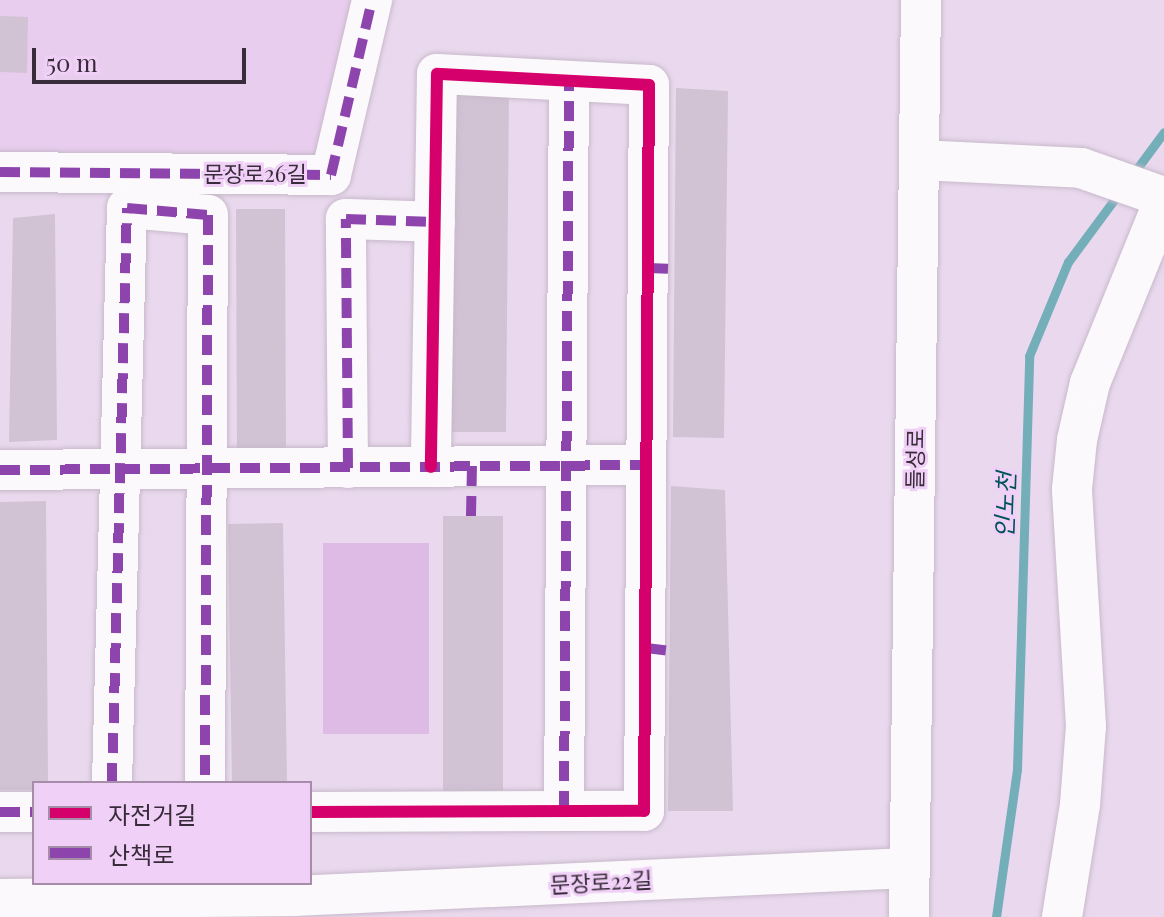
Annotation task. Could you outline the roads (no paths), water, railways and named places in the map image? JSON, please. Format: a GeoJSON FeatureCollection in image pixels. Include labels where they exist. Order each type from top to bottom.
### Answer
{"type":"FeatureCollection","features":[{"type":"Feature","properties":{"kind":"street","name":"문장로26길"},"geometry":{"type":"LineString","coordinates":[[0,172],[331,175],[372,0]]}},
{"type":"Feature","properties":{"kind":"street","name":"들성로"},"geometry":{"type":"LineString","coordinates":[[909,917],[921,0]]}},
{"type":"Feature","properties":{"kind":"street"},"geometry":{"type":"LineString","coordinates":[[312,812],[644,811],[649,85],[437,74],[431,467]]}},
{"type":"Feature","properties":{"kind":"street"},"geometry":{"type":"LineString","coordinates":[[564,811],[569,81]]}},
{"type":"Feature","properties":{"kind":"street"},"geometry":{"type":"LineString","coordinates":[[920,160],[1081,168],[1157,196],[1090,383],[1077,440],[1072,489],[1086,726],[1080,805],[1062,917]]}},
{"type":"Feature","properties":{"kind":"street"},"geometry":{"type":"LineString","coordinates":[[112,781],[127,208],[208,215],[205,781]]}},
{"type":"Feature","properties":{"kind":"street"},"geometry":{"type":"LineString","coordinates":[[348,468],[346,219],[435,222]]}},
{"type":"Feature","properties":{"kind":"street"},"geometry":{"type":"LineString","coordinates":[[0,470],[646,465]]}},
{"type":"Feature","properties":{"kind":"street"},"geometry":{"type":"LineString","coordinates":[[0,812],[32,812]]}},
{"type":"Feature","properties":{"kind":"street","name":"문장로22길"},"geometry":{"type":"LineString","coordinates":[[0,899],[294,907],[908,868]]}},
{"type":"Feature","properties":{"kind":"waterway","name":"인노천"},"geometry":{"type":"LineString","coordinates":[[1133,174],[1164,132]]}},
{"type":"Feature","properties":{"kind":"waterway","name":"인노천"},"geometry":{"type":"LineString","coordinates":[[996,917],[1017,769],[1029,356],[1068,262],[1119,193]]}}]}
